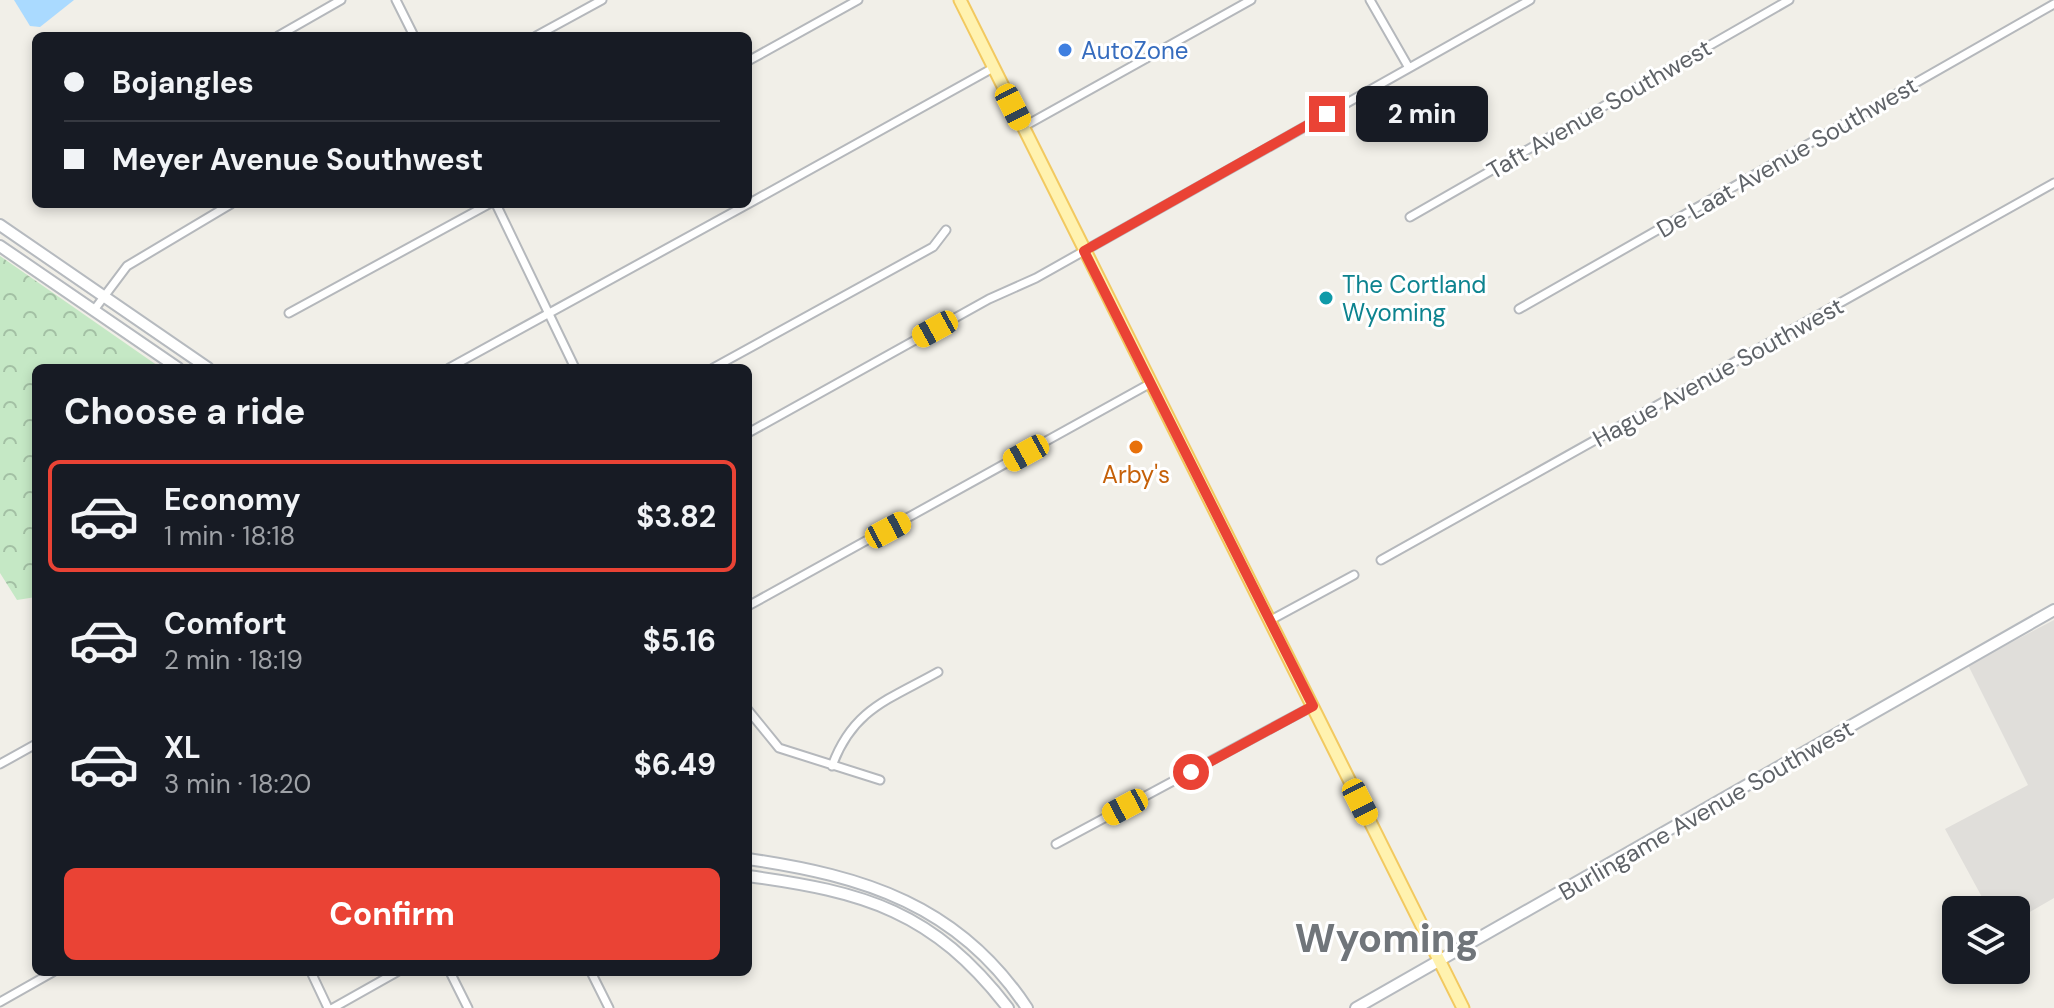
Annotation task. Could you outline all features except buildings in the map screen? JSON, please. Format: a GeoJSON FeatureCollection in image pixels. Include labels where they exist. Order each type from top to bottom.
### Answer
{"type":"FeatureCollection","features":[{"type":"Feature","properties":{"kind":"main road"},"geometry":{"type":"LineString","coordinates":[[960,0],[1463,1008]]}},
{"type":"Feature","properties":{"kind":"street"},"geometry":{"type":"LineString","coordinates":[[285,32],[341,0]]}},
{"type":"Feature","properties":{"kind":"street"},"geometry":{"type":"LineString","coordinates":[[396,0],[412,32]]}},
{"type":"Feature","properties":{"kind":"street"},"geometry":{"type":"LineString","coordinates":[[543,32],[602,0]]}},
{"type":"Feature","properties":{"kind":"street"},"geometry":{"type":"LineString","coordinates":[[752,59],[858,0]]}},
{"type":"Feature","properties":{"kind":"street"},"geometry":{"type":"LineString","coordinates":[[1023,127],[1251,0]]}},
{"type":"Feature","properties":{"kind":"street"},"geometry":{"type":"LineString","coordinates":[[1370,0],[1409,68]]}},
{"type":"Feature","properties":{"kind":"street"},"geometry":{"type":"LineString","coordinates":[[752,431],[989,299],[1036,278],[1530,0]]}},
{"type":"Feature","properties":{"kind":"street","name":"Taft Avenue Southwest"},"geometry":{"type":"LineString","coordinates":[[1410,217],[1789,0]]}},
{"type":"Feature","properties":{"kind":"street","name":"De Laat Avenue Southwest"},"geometry":{"type":"LineString","coordinates":[[1519,309],[2054,4]]}},
{"type":"Feature","properties":{"kind":"street"},"geometry":{"type":"LineString","coordinates":[[752,202],[993,68]]}},
{"type":"Feature","properties":{"kind":"street","name":"Hague Avenue Southwest"},"geometry":{"type":"LineString","coordinates":[[1381,560],[2054,183]]}},
{"type":"Feature","properties":{"kind":"street"},"geometry":{"type":"LineString","coordinates":[[94,310],[127,266],[224,208]]}},
{"type":"Feature","properties":{"kind":"street"},"geometry":{"type":"LineString","coordinates":[[289,313],[482,208]]}},
{"type":"Feature","properties":{"kind":"street"},"geometry":{"type":"LineString","coordinates":[[498,208],[573,364]]}},
{"type":"Feature","properties":{"kind":"street"},"geometry":{"type":"LineString","coordinates":[[456,364],[741,208]]}},
{"type":"Feature","properties":{"kind":"street"},"geometry":{"type":"LineString","coordinates":[[0,225],[202,364]]}},
{"type":"Feature","properties":{"kind":"street"},"geometry":{"type":"LineString","coordinates":[[720,364],[933,247],[946,230]]}},
{"type":"Feature","properties":{"kind":"street"},"geometry":{"type":"LineString","coordinates":[[0,246],[172,364]]}},
{"type":"Feature","properties":{"kind":"street"},"geometry":{"type":"LineString","coordinates":[[752,604],[1151,383]]}},
{"type":"Feature","properties":{"kind":"street"},"geometry":{"type":"LineString","coordinates":[[1269,621],[1354,575]]}},
{"type":"Feature","properties":{"kind":"street","name":"Burlingame Avenue Southwest"},"geometry":{"type":"LineString","coordinates":[[1356,1008],[2054,610]]}},
{"type":"Feature","properties":{"kind":"street"},"geometry":{"type":"LineString","coordinates":[[832,766],[840,743],[856,721],[938,672]]}},
{"type":"Feature","properties":{"kind":"street"},"geometry":{"type":"LineString","coordinates":[[1056,844],[1313,706]]}},
{"type":"Feature","properties":{"kind":"street"},"geometry":{"type":"LineString","coordinates":[[752,715],[779,748],[880,780]]}},
{"type":"Feature","properties":{"kind":"street"},"geometry":{"type":"LineString","coordinates":[[0,764],[32,746]]}},
{"type":"Feature","properties":{"kind":"street"},"geometry":{"type":"LineString","coordinates":[[752,860],[849,878],[904,898],[977,947],[1027,1008]]}},
{"type":"Feature","properties":{"kind":"street"},"geometry":{"type":"LineString","coordinates":[[752,877],[837,889],[904,916],[961,955],[1008,1008]]}},
{"type":"Feature","properties":{"kind":"street"},"geometry":{"type":"LineString","coordinates":[[0,1002],[46,976]]}},
{"type":"Feature","properties":{"kind":"street"},"geometry":{"type":"LineString","coordinates":[[313,976],[331,1008],[390,976]]}},
{"type":"Feature","properties":{"kind":"street"},"geometry":{"type":"LineString","coordinates":[[452,976],[468,1008]]}},
{"type":"Feature","properties":{"kind":"street"},"geometry":{"type":"LineString","coordinates":[[593,976],[609,1008]]}},
{"type":"Feature","properties":{"kind":"shaded area"},"geometry":{"type":"Polygon","coordinates":[[[2054,620],[2054,898],[2030,912],[2030,896],[1981,896],[1945,829],[2028,785],[1968,665],[2054,620]]]}},
{"type":"Feature","properties":{"kind":"green space"},"geometry":{"type":"Polygon","coordinates":[[[0,256],[155,364],[32,364],[32,598],[17,600],[0,573],[0,256]]]}},
{"type":"Feature","properties":{"kind":"water"},"geometry":{"type":"Polygon","coordinates":[[[14,0],[74,0],[40,27],[30,26],[14,0]]]}},
{"type":"Feature","properties":{"kind":"place","name":"AutoZone"},"geometry":{"type":"Point","coordinates":[1065,50]}},
{"type":"Feature","properties":{"kind":"place","name":"The Cortland Wyoming"},"geometry":{"type":"Point","coordinates":[1326,298]}},
{"type":"Feature","properties":{"kind":"place","name":"Arby's"},"geometry":{"type":"Point","coordinates":[1136,447]}},
{"type":"Feature","properties":{"kind":"district","name":"Wyoming"},"geometry":{"type":"Point","coordinates":[1387,938]}},
{"type":"Feature","properties":{"kind":"route"},"geometry":{"type":"LineString","coordinates":[[1191,772],[1313,706],[1084,251],[1327,114]]}}]}
